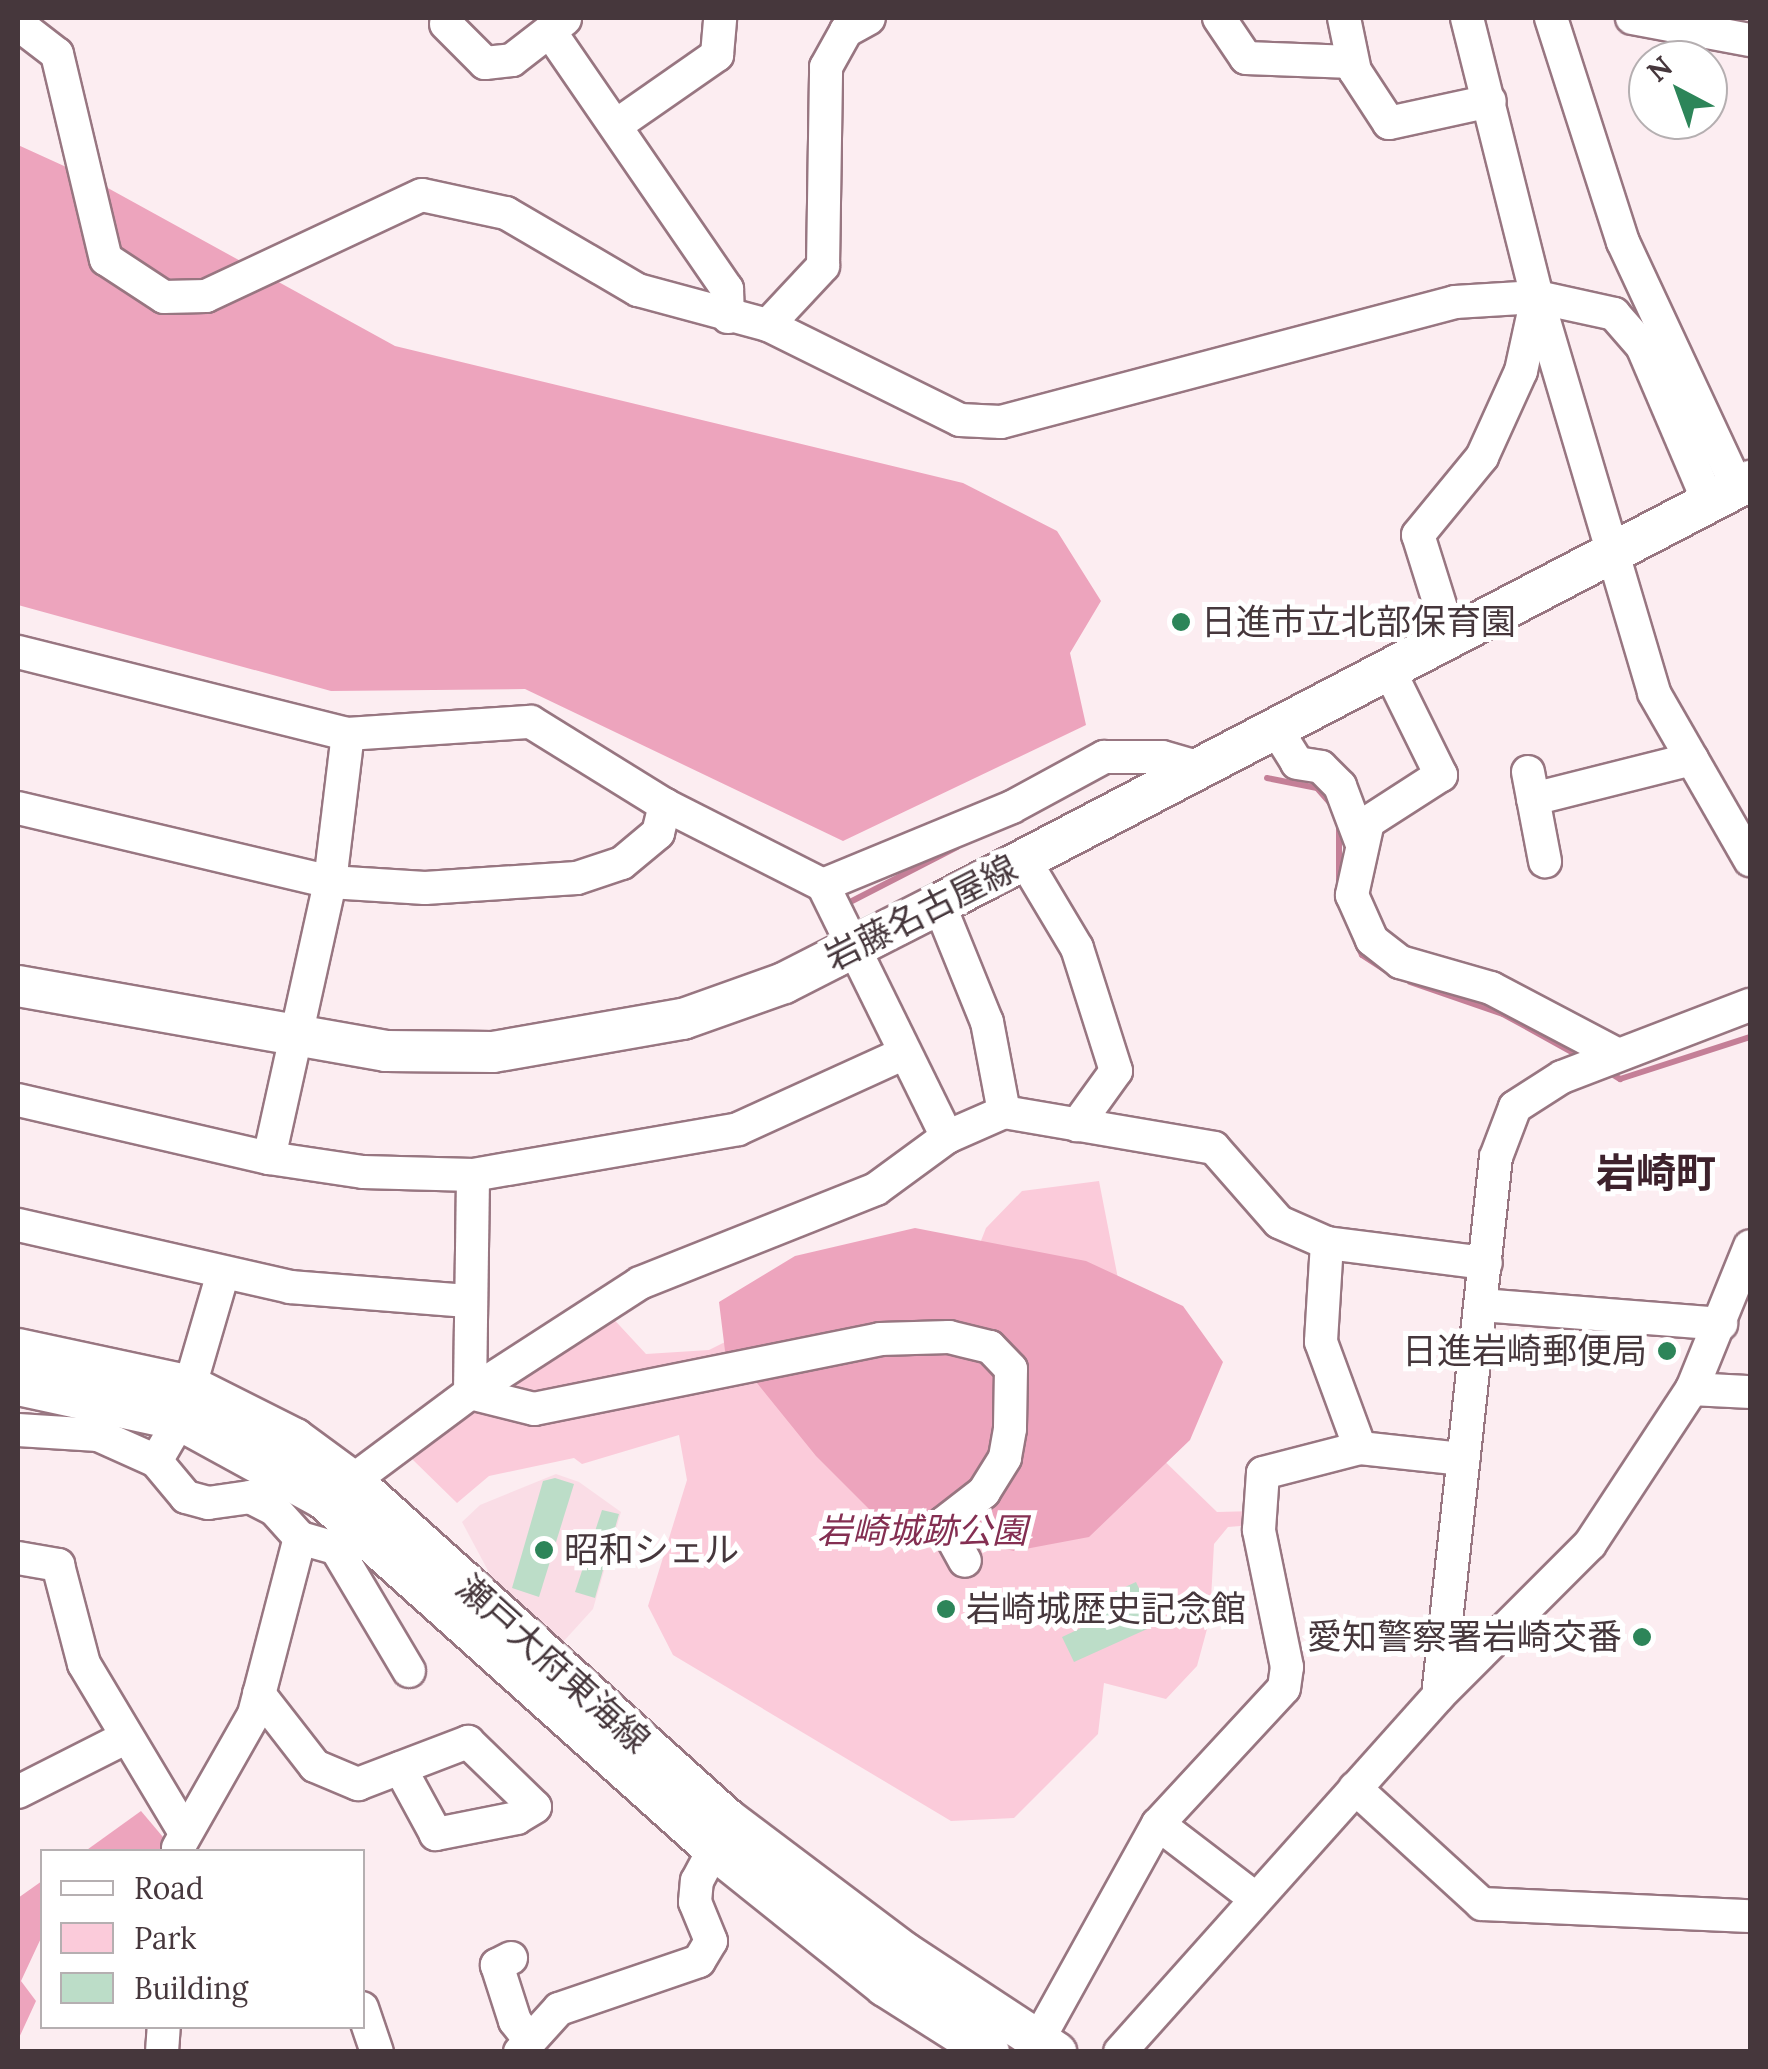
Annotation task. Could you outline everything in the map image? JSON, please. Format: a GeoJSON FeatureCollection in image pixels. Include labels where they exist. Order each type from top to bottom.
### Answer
{"type":"FeatureCollection","features":[{"type":"Feature","properties":{"kind":"main road","name":"岩藤名古屋線"},"geometry":{"type":"LineString","coordinates":[[18,986],[72,991],[386,1051],[494,1052],[580,1042],[683,1019],[784,982],[850,949],[1391,674],[1733,491]]}},
{"type":"Feature","properties":{"kind":"main road","name":"瀬戸大府東海線"},"geometry":{"type":"LineString","coordinates":[[18,1349],[185,1403],[324,1499],[714,1849],[885,1986],[989,2052]]}},
{"type":"Feature","properties":{"kind":"main road","name":"瀬戸大府東海線"},"geometry":{"type":"LineString","coordinates":[[18,1385],[240,1406],[352,1481],[727,1819],[905,1953],[1046,2047]]}},
{"type":"Feature","properties":{"kind":"street"},"geometry":{"type":"LineString","coordinates":[[618,124],[718,54],[720,18]]}},
{"type":"Feature","properties":{"kind":"street"},"geometry":{"type":"LineString","coordinates":[[1219,18],[1246,58],[1352,62]]}},
{"type":"Feature","properties":{"kind":"street"},"geometry":{"type":"LineString","coordinates":[[1344,18],[1352,36],[1352,62],[1389,123],[1490,100]]}},
{"type":"Feature","properties":{"kind":"street"},"geometry":{"type":"LineString","coordinates":[[1468,18],[1538,297],[1654,694],[1750,860]]}},
{"type":"Feature","properties":{"kind":"street"},"geometry":{"type":"LineString","coordinates":[[1551,18],[1624,242],[1733,491]]}},
{"type":"Feature","properties":{"kind":"street"},"geometry":{"type":"LineString","coordinates":[[1632,18],[1750,40]]}},
{"type":"Feature","properties":{"kind":"street"},"geometry":{"type":"LineString","coordinates":[[445,20],[486,63],[512,60],[559,25],[618,124],[727,288],[728,317]]}},
{"type":"Feature","properties":{"kind":"street"},"geometry":{"type":"LineString","coordinates":[[768,324],[823,266],[826,67],[848,22]]}},
{"type":"Feature","properties":{"kind":"street"},"geometry":{"type":"LineString","coordinates":[[18,24],[57,54],[106,259],[164,297],[206,296],[422,194],[506,214],[638,290],[728,317],[768,324],[960,420],[1001,422],[1455,302],[1538,297],[1614,314],[1642,346],[1733,491]]}},
{"type":"Feature","properties":{"kind":"street"},"geometry":{"type":"LineString","coordinates":[[1452,640],[1418,535],[1482,457],[1521,371],[1538,297]]}},
{"type":"Feature","properties":{"kind":"street"},"geometry":{"type":"LineString","coordinates":[[18,652],[348,734],[531,722],[665,805],[823,885],[850,949],[947,1137]]}},
{"type":"Feature","properties":{"kind":"street"},"geometry":{"type":"LineString","coordinates":[[1391,674],[1441,775],[1368,822],[1352,895],[1372,940],[1400,962],[1491,988],[1600,1061]]}},
{"type":"Feature","properties":{"kind":"street"},"geometry":{"type":"LineString","coordinates":[[1278,732],[1297,763],[1321,767],[1340,786],[1361,842]]}},
{"type":"Feature","properties":{"kind":"street"},"geometry":{"type":"LineString","coordinates":[[270,1158],[330,882],[348,734]]}},
{"type":"Feature","properties":{"kind":"street"},"geometry":{"type":"LineString","coordinates":[[823,885],[1012,807],[1104,757],[1162,757],[1204,769]]}},
{"type":"Feature","properties":{"kind":"street"},"geometry":{"type":"LineString","coordinates":[[1546,861],[1531,785],[1692,758]]}},
{"type":"Feature","properties":{"kind":"street"},"geometry":{"type":"LineString","coordinates":[[18,808],[330,882],[425,888],[577,878],[634,853],[658,833],[665,805]]}},
{"type":"Feature","properties":{"kind":"street"},"geometry":{"type":"LineString","coordinates":[[1024,861],[1076,948],[1116,1070],[1077,1124]]}},
{"type":"Feature","properties":{"kind":"street"},"geometry":{"type":"LineString","coordinates":[[939,904],[987,1022],[1004,1112]]}},
{"type":"Feature","properties":{"kind":"street"},"geometry":{"type":"LineString","coordinates":[[1438,1696],[1496,1156],[1514,1108],[1600,1061],[1750,1005]]}},
{"type":"Feature","properties":{"kind":"street"},"geometry":{"type":"LineString","coordinates":[[18,1100],[270,1158],[362,1172],[473,1176],[738,1129],[905,1053]]}},
{"type":"Feature","properties":{"kind":"street"},"geometry":{"type":"LineString","coordinates":[[352,1481],[470,1393],[640,1283],[876,1189],[947,1137],[1004,1112],[1214,1148],[1278,1222],[1326,1243],[1486,1262]]}},
{"type":"Feature","properties":{"kind":"street"},"geometry":{"type":"LineString","coordinates":[[470,1393],[467,1301],[473,1176]]}},
{"type":"Feature","properties":{"kind":"street"},"geometry":{"type":"LineString","coordinates":[[18,1226],[290,1288],[467,1301]]}},
{"type":"Feature","properties":{"kind":"street"},"geometry":{"type":"LineString","coordinates":[[1326,1243],[1321,1342],[1360,1448]]}},
{"type":"Feature","properties":{"kind":"street"},"geometry":{"type":"LineString","coordinates":[[1120,2052],[1438,1696],[1590,1544],[1692,1388],[1750,1246]]}},
{"type":"Feature","properties":{"kind":"street"},"geometry":{"type":"LineString","coordinates":[[156,1461],[185,1403],[223,1273]]}},
{"type":"Feature","properties":{"kind":"street"},"geometry":{"type":"LineString","coordinates":[[1481,1305],[1721,1324]]}},
{"type":"Feature","properties":{"kind":"street"},"geometry":{"type":"LineString","coordinates":[[470,1393],[534,1409],[880,1338],[948,1337],[990,1347],[1010,1369],[1010,1428],[1005,1458],[984,1492],[944,1523],[965,1562]]}},
{"type":"Feature","properties":{"kind":"street"},"geometry":{"type":"LineString","coordinates":[[1692,1388],[1750,1392]]}},
{"type":"Feature","properties":{"kind":"street"},"geometry":{"type":"LineString","coordinates":[[18,1430],[98,1435],[156,1461],[186,1497],[208,1503],[250,1497],[274,1509],[300,1538],[336,1548],[409,1671]]}},
{"type":"Feature","properties":{"kind":"street"},"geometry":{"type":"LineString","coordinates":[[1046,2047],[1158,1824],[1284,1688],[1288,1666],[1259,1530],[1263,1473],[1360,1448],[1463,1459]]}},
{"type":"Feature","properties":{"kind":"street"},"geometry":{"type":"LineString","coordinates":[[181,1842],[237,1751],[259,1694],[300,1538]]}},
{"type":"Feature","properties":{"kind":"street"},"geometry":{"type":"LineString","coordinates":[[18,1558],[58,1566],[84,1664],[181,1842]]}},
{"type":"Feature","properties":{"kind":"street"},"geometry":{"type":"LineString","coordinates":[[259,1694],[315,1766],[358,1784],[400,1768]]}},
{"type":"Feature","properties":{"kind":"street"},"geometry":{"type":"LineString","coordinates":[[18,1792],[125,1738]]}},
{"type":"Feature","properties":{"kind":"street"},"geometry":{"type":"LineString","coordinates":[[1354,1788],[1482,1904],[1750,1916]]}},
{"type":"Feature","properties":{"kind":"street"},"geometry":{"type":"LineString","coordinates":[[1158,1824],[1256,1899]]}},
{"type":"Feature","properties":{"kind":"street"},"geometry":{"type":"LineString","coordinates":[[511,1958],[497,1965],[525,2045],[560,2009],[699,1961],[711,1941],[695,1902],[698,1881],[714,1849]]}},
{"type":"Feature","properties":{"kind":"street"},"geometry":{"type":"LineString","coordinates":[[365,2017],[377,2052]]}},
{"type":"Feature","properties":{"kind":"shaded area"},"geometry":{"type":"Polygon","coordinates":[[[18,145],[86,176],[395,346],[963,483],[1057,531],[1101,601],[1070,653],[1086,725],[843,841],[525,689],[331,691],[18,605],[18,145]]]}},
{"type":"Feature","properties":{"kind":"shaded area"},"geometry":{"type":"Polygon","coordinates":[[[915,1228],[1086,1261],[1183,1306],[1223,1362],[1190,1440],[1089,1537],[1014,1551],[880,1520],[816,1456],[757,1383],[726,1359],[719,1302],[795,1256],[915,1228]]]}},
{"type":"Feature","properties":{"kind":"shaded area","name":"昭和シェル"},"geometry":{"type":"Polygon","coordinates":[[[556,1474],[579,1482],[621,1512],[593,1609],[563,1642],[492,1578],[462,1522],[480,1505],[556,1474]]]}},
{"type":"Feature","properties":{"kind":"shaded area"},"geometry":{"type":"Polygon","coordinates":[[[141,1811],[168,1843],[166,1849],[88,1849],[141,1811]]]}},
{"type":"Feature","properties":{"kind":"shaded area"},"geometry":{"type":"Polygon","coordinates":[[[40,1882],[40,1940],[21,1981],[36,2001],[18,2040],[18,1898],[40,1882]]]}},
{"type":"Feature","properties":{"kind":"green space","name":"岩崎城跡公園"},"geometry":{"type":"Polygon","coordinates":[[[1099,1181],[1151,1448],[1217,1512],[1256,1511],[1265,1524],[1228,1527],[1214,1544],[1210,1618],[1197,1666],[1166,1699],[1104,1683],[1098,1734],[1014,1818],[951,1821],[673,1655],[648,1606],[687,1480],[679,1435],[582,1464],[574,1458],[489,1476],[457,1503],[412,1459],[481,1394],[608,1313],[646,1354],[709,1350],[773,1318],[975,1256],[986,1228],[1022,1191],[1099,1181]]]}},
{"type":"Feature","properties":{"kind":"building"},"geometry":{"type":"Polygon","coordinates":[[[555,1478],[574,1484],[539,1597],[512,1588],[543,1481],[555,1478]]]}},
{"type":"Feature","properties":{"kind":"building"},"geometry":{"type":"Polygon","coordinates":[[[602,1510],[619,1514],[595,1598],[575,1592],[602,1510]]]}},
{"type":"Feature","properties":{"kind":"building"},"geometry":{"type":"Polygon","coordinates":[[[1136,1582],[1156,1625],[1074,1662],[1062,1637],[1094,1622],[1086,1605],[1136,1582]]]}},
{"type":"Feature","properties":{"kind":"waterway"},"geometry":{"type":"LineString","coordinates":[[1267,778],[1317,788],[1332,805]]}},
{"type":"Feature","properties":{"kind":"waterway"},"geometry":{"type":"LineString","coordinates":[[1339,826],[1339,883]]}},
{"type":"Feature","properties":{"kind":"waterway"},"geometry":{"type":"LineString","coordinates":[[852,901],[957,847]]}},
{"type":"Feature","properties":{"kind":"waterway"},"geometry":{"type":"LineString","coordinates":[[1356,942],[1362,955],[1394,976]]}},
{"type":"Feature","properties":{"kind":"waterway"},"geometry":{"type":"LineString","coordinates":[[1410,982],[1503,1014],[1581,1057]]}},
{"type":"Feature","properties":{"kind":"waterway"},"geometry":{"type":"LineString","coordinates":[[1610,1073],[1620,1079],[1750,1037]]}},
{"type":"Feature","properties":{"kind":"place","name":"日進市立北部保育園"},"geometry":{"type":"Point","coordinates":[1181,622]}},
{"type":"Feature","properties":{"kind":"place","name":"日進岩崎郵便局"},"geometry":{"type":"Point","coordinates":[1667,1351]}},
{"type":"Feature","properties":{"kind":"place","name":"昭和シェル"},"geometry":{"type":"Point","coordinates":[544,1550]}},
{"type":"Feature","properties":{"kind":"place","name":"岩崎城歴史記念館"},"geometry":{"type":"Point","coordinates":[946,1609]}},
{"type":"Feature","properties":{"kind":"place","name":"愛知警察署岩崎交番"},"geometry":{"type":"Point","coordinates":[1642,1637]}},
{"type":"Feature","properties":{"kind":"district","name":"岩崎町"},"geometry":{"type":"Point","coordinates":[1656,1173]}}]}
